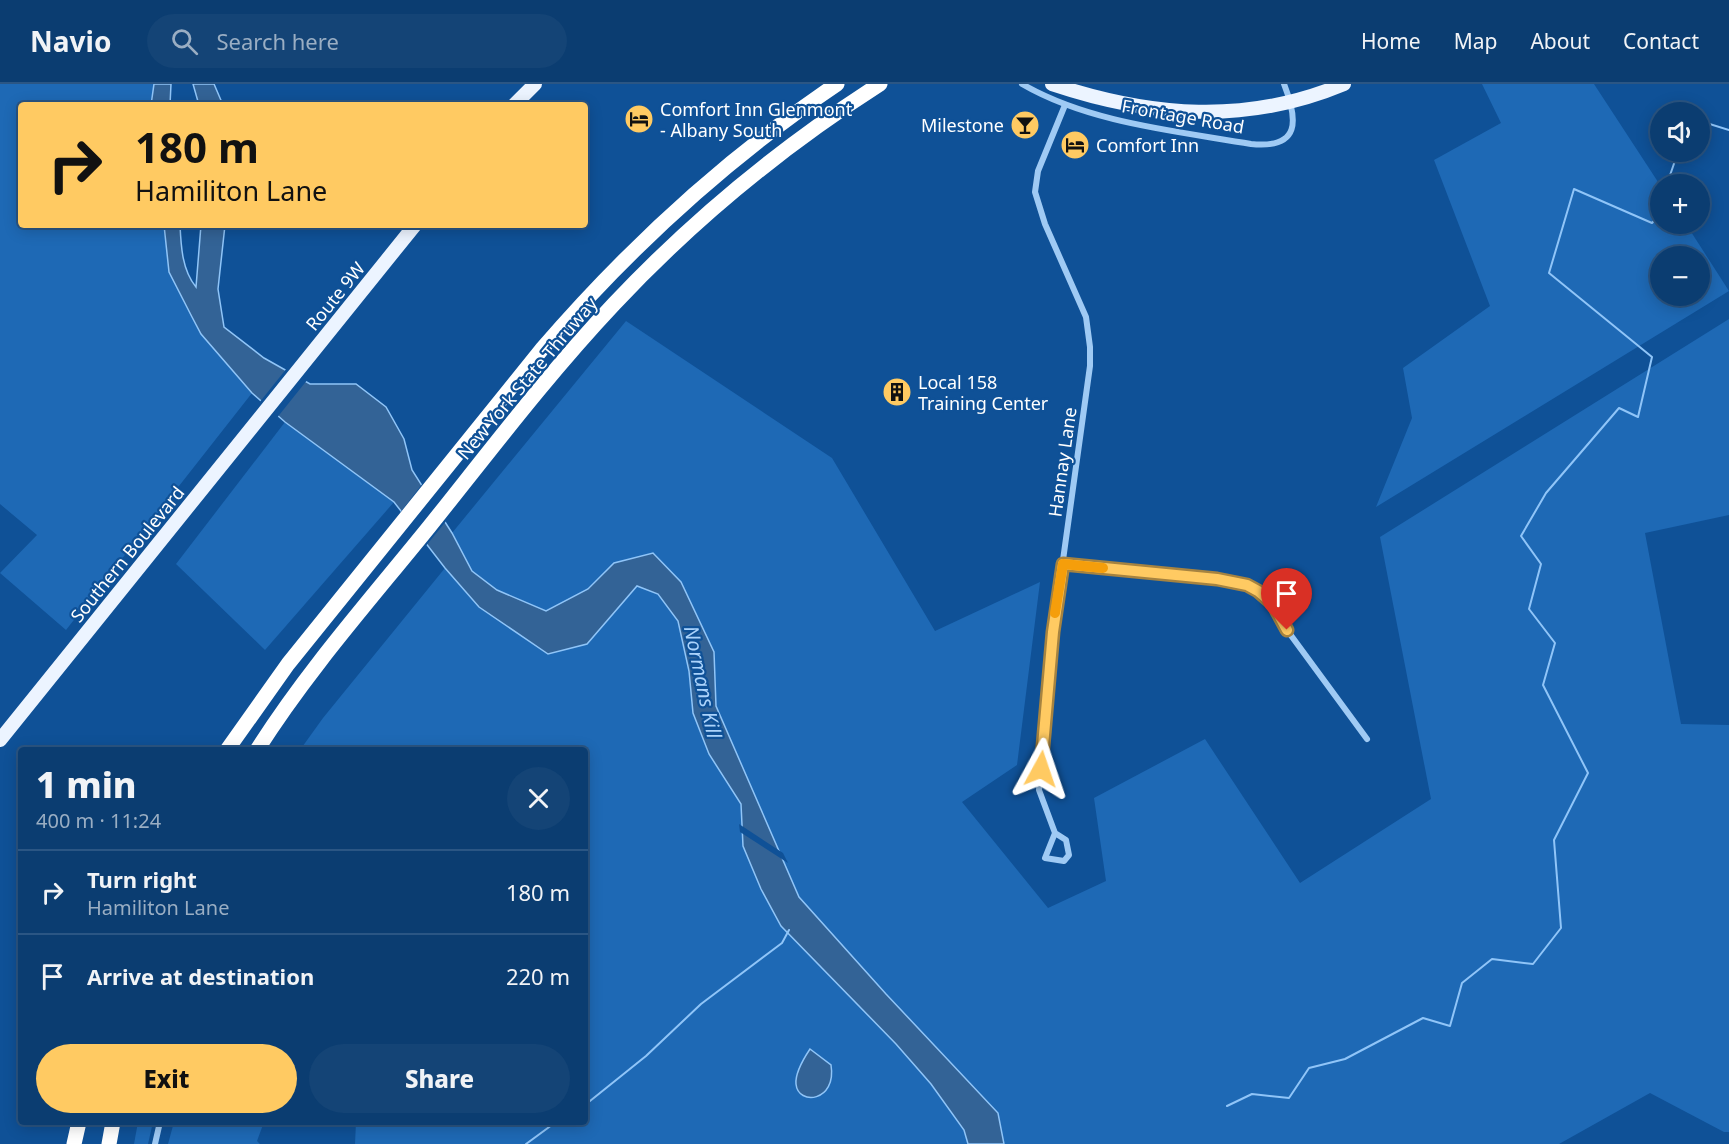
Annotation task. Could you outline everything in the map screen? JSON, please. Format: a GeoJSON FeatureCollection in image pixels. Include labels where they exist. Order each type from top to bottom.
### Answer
{"type":"FeatureCollection","features":[{"type":"Feature","properties":{"kind":"highway","name":"New York State Thruway"},"geometry":{"type":"LineString","coordinates":[[229,747],[288,664],[560,327],[643,241],[740,156],[837,84]]}},
{"type":"Feature","properties":{"kind":"highway","name":"New York State Thruway"},"geometry":{"type":"LineString","coordinates":[[259,747],[301,687],[358,615],[578,343],[615,303],[713,209],[777,157],[880,84]]}},
{"type":"Feature","properties":{"kind":"highway"},"geometry":{"type":"LineString","coordinates":[[74,1144],[78,1125]]}},
{"type":"Feature","properties":{"kind":"highway"},"geometry":{"type":"LineString","coordinates":[[82,1144],[85,1125]]}},
{"type":"Feature","properties":{"kind":"highway"},"geometry":{"type":"LineString","coordinates":[[109,1144],[112,1125]]}},
{"type":"Feature","properties":{"kind":"main road"},"geometry":{"type":"LineString","coordinates":[[517,102],[535,84]]}},
{"type":"Feature","properties":{"kind":"main road"},"geometry":{"type":"LineString","coordinates":[[1052,84],[1137,106],[1194,113],[1243,111],[1291,103],[1344,84]]}},
{"type":"Feature","properties":{"kind":"main road","name":"Route 9W"},"geometry":{"type":"LineString","coordinates":[[283,390],[413,228]]}},
{"type":"Feature","properties":{"kind":"main road","name":"Southern Boulevard"},"geometry":{"type":"LineString","coordinates":[[0,740],[283,390]]}},
{"type":"Feature","properties":{"kind":"street","name":"Frontage Road"},"geometry":{"type":"LineString","coordinates":[[1022,84],[1065,105],[1115,119],[1245,143],[1268,145],[1281,142],[1292,132],[1294,120],[1284,84]]}},
{"type":"Feature","properties":{"kind":"street","name":"Hannay Lane"},"geometry":{"type":"LineString","coordinates":[[1055,833],[1045,858],[1064,861],[1068,855],[1066,840],[1055,833],[1039,790],[1053,632],[1090,366],[1090,347],[1086,317],[1046,226],[1035,192],[1038,171],[1065,105]]}},
{"type":"Feature","properties":{"kind":"street"},"geometry":{"type":"LineString","coordinates":[[1063,564],[1217,579],[1247,585],[1258,591],[1273,604],[1287,630],[1367,738]]}},
{"type":"Feature","properties":{"kind":"street"},"geometry":{"type":"LineString","coordinates":[[155,1144],[159,1125]]}},
{"type":"Feature","properties":{"kind":"shaded area"},"geometry":{"type":"Polygon","coordinates":[[[0,84],[154,84],[151,102],[18,102],[18,228],[164,228],[169,272],[201,334],[252,393],[66,630],[0,573],[37,535],[0,504],[0,84]]]}},
{"type":"Feature","properties":{"kind":"shaded area"},"geometry":{"type":"Polygon","coordinates":[[[1482,84],[1594,84],[1653,174],[1650,174],[1650,234],[1692,234],[1700,246],[1650,246],[1650,306],[1704,306],[1376,507],[1412,418],[1403,368],[1490,306],[1434,160],[1501,123],[1482,84]]]}},
{"type":"Feature","properties":{"kind":"shaded area"},"geometry":{"type":"Polygon","coordinates":[[[1710,261],[1729,291],[1710,303],[1710,261]]]}},
{"type":"Feature","properties":{"kind":"shaded area"},"geometry":{"type":"Polygon","coordinates":[[[1729,319],[1729,515],[1645,533],[1681,724],[1729,725],[1729,1132],[1724,1132],[1650,1093],[1559,1144],[1004,1144],[998,1113],[799,897],[716,706],[714,652],[681,582],[615,563],[588,589],[546,611],[498,590],[472,571],[452,533],[626,321],[832,458],[935,631],[1040,582],[1017,765],[962,802],[1048,908],[1106,881],[1094,798],[1205,739],[1300,883],[1431,799],[1380,537],[1729,319]]]}},
{"type":"Feature","properties":{"kind":"shaded area"},"geometry":{"type":"Polygon","coordinates":[[[285,422],[394,502],[265,650],[176,564],[285,422]]]}},
{"type":"Feature","properties":{"kind":"shaded area"},"geometry":{"type":"Polygon","coordinates":[[[445,568],[479,607],[587,644],[637,586],[658,594],[678,621],[689,671],[693,714],[709,754],[741,804],[743,846],[761,889],[781,926],[896,1044],[931,1084],[964,1130],[968,1144],[355,1144],[356,1125],[588,1125],[588,747],[302,747],[445,568]]]}},
{"type":"Feature","properties":{"kind":"shaded area"},"geometry":{"type":"Polygon","coordinates":[[[137,1125],[152,1125],[148,1144],[134,1144],[137,1125]]]}},
{"type":"Feature","properties":{"kind":"shaded area"},"geometry":{"type":"Polygon","coordinates":[[[173,1125],[263,1125],[257,1141],[260,1144],[168,1144],[173,1125]]]}},
{"type":"Feature","properties":{"kind":"water"},"geometry":{"type":"Polygon","coordinates":[[[154,84],[171,84],[170,102],[151,102],[154,84]]]}},
{"type":"Feature","properties":{"kind":"water"},"geometry":{"type":"Polygon","coordinates":[[[193,84],[214,84],[222,102],[198,102],[193,84]]]}},
{"type":"Feature","properties":{"kind":"water","name":"Normans Kill"},"geometry":{"type":"Polygon","coordinates":[[[164,228],[180,228],[185,265],[196,287],[201,228],[225,228],[218,289],[224,327],[264,358],[310,384],[356,384],[386,407],[404,439],[412,470],[452,533],[472,571],[497,590],[546,611],[588,589],[614,563],[653,553],[681,582],[714,652],[716,706],[799,897],[998,1113],[1004,1144],[968,1144],[964,1130],[931,1084],[896,1044],[781,926],[761,889],[743,846],[741,804],[709,754],[693,713],[689,671],[678,621],[658,594],[637,586],[587,644],[548,654],[479,607],[445,568],[394,502],[285,422],[252,393],[201,334],[169,272],[164,228]]]}},
{"type":"Feature","properties":{"kind":"water"},"geometry":{"type":"Polygon","coordinates":[[[810,1049],[831,1065],[828,1087],[816,1097],[803,1096],[796,1084],[798,1070],[810,1049]]]}},
{"type":"Feature","properties":{"kind":"pier"},"geometry":{"type":"Polygon","coordinates":[[[287,368],[308,379],[276,419],[259,403],[287,368]]]}},
{"type":"Feature","properties":{"kind":"pier"},"geometry":{"type":"Polygon","coordinates":[[[423,483],[447,520],[425,547],[399,514],[423,483]]]}},
{"type":"Feature","properties":{"kind":"pier"},"geometry":{"type":"Polygon","coordinates":[[[739,824],[783,853],[788,863],[740,832],[739,824]]]}},
{"type":"Feature","properties":{"kind":"waterway"},"geometry":{"type":"LineString","coordinates":[[1710,124],[1729,130]]}},
{"type":"Feature","properties":{"kind":"waterway"},"geometry":{"type":"LineString","coordinates":[[1670,174],[1675,162]]}},
{"type":"Feature","properties":{"kind":"waterway"},"geometry":{"type":"LineString","coordinates":[[1227,1106],[1252,1094],[1289,1098],[1309,1068],[1345,1059],[1423,1018],[1450,1026],[1462,983],[1492,959],[1533,964],[1561,928],[1554,840],[1588,773],[1543,685],[1555,643],[1529,609],[1541,564],[1521,536],[1546,493],[1619,408],[1638,417],[1652,357],[1549,273],[1574,189],[1650,222]]}},
{"type":"Feature","properties":{"kind":"waterway"},"geometry":{"type":"LineString","coordinates":[[588,1103],[646,1056],[701,1004],[782,943],[789,930]]}},
{"type":"Feature","properties":{"kind":"waterway"},"geometry":{"type":"LineString","coordinates":[[526,1144],[552,1125]]}},
{"type":"Feature","properties":{"kind":"slow traffic"},"geometry":{"type":"LineString","coordinates":[[1055,613],[1063,564],[1103,568]]}},
{"type":"Feature","properties":{"kind":"place","name":"Comfort Inn Glenmont - Albany South"},"geometry":{"type":"Point","coordinates":[639,119]}},
{"type":"Feature","properties":{"kind":"place","name":"Milestone"},"geometry":{"type":"Point","coordinates":[1025,125]}},
{"type":"Feature","properties":{"kind":"place","name":"Comfort Inn"},"geometry":{"type":"Point","coordinates":[1075,145]}},
{"type":"Feature","properties":{"kind":"place","name":"Local 158 Training Center"},"geometry":{"type":"Point","coordinates":[897,392]}},
{"type":"Feature","properties":{"kind":"route"},"geometry":{"type":"LineString","coordinates":[[1041,769],[1053,632],[1063,564],[1217,579],[1247,585],[1273,604],[1287,630]]}}]}
